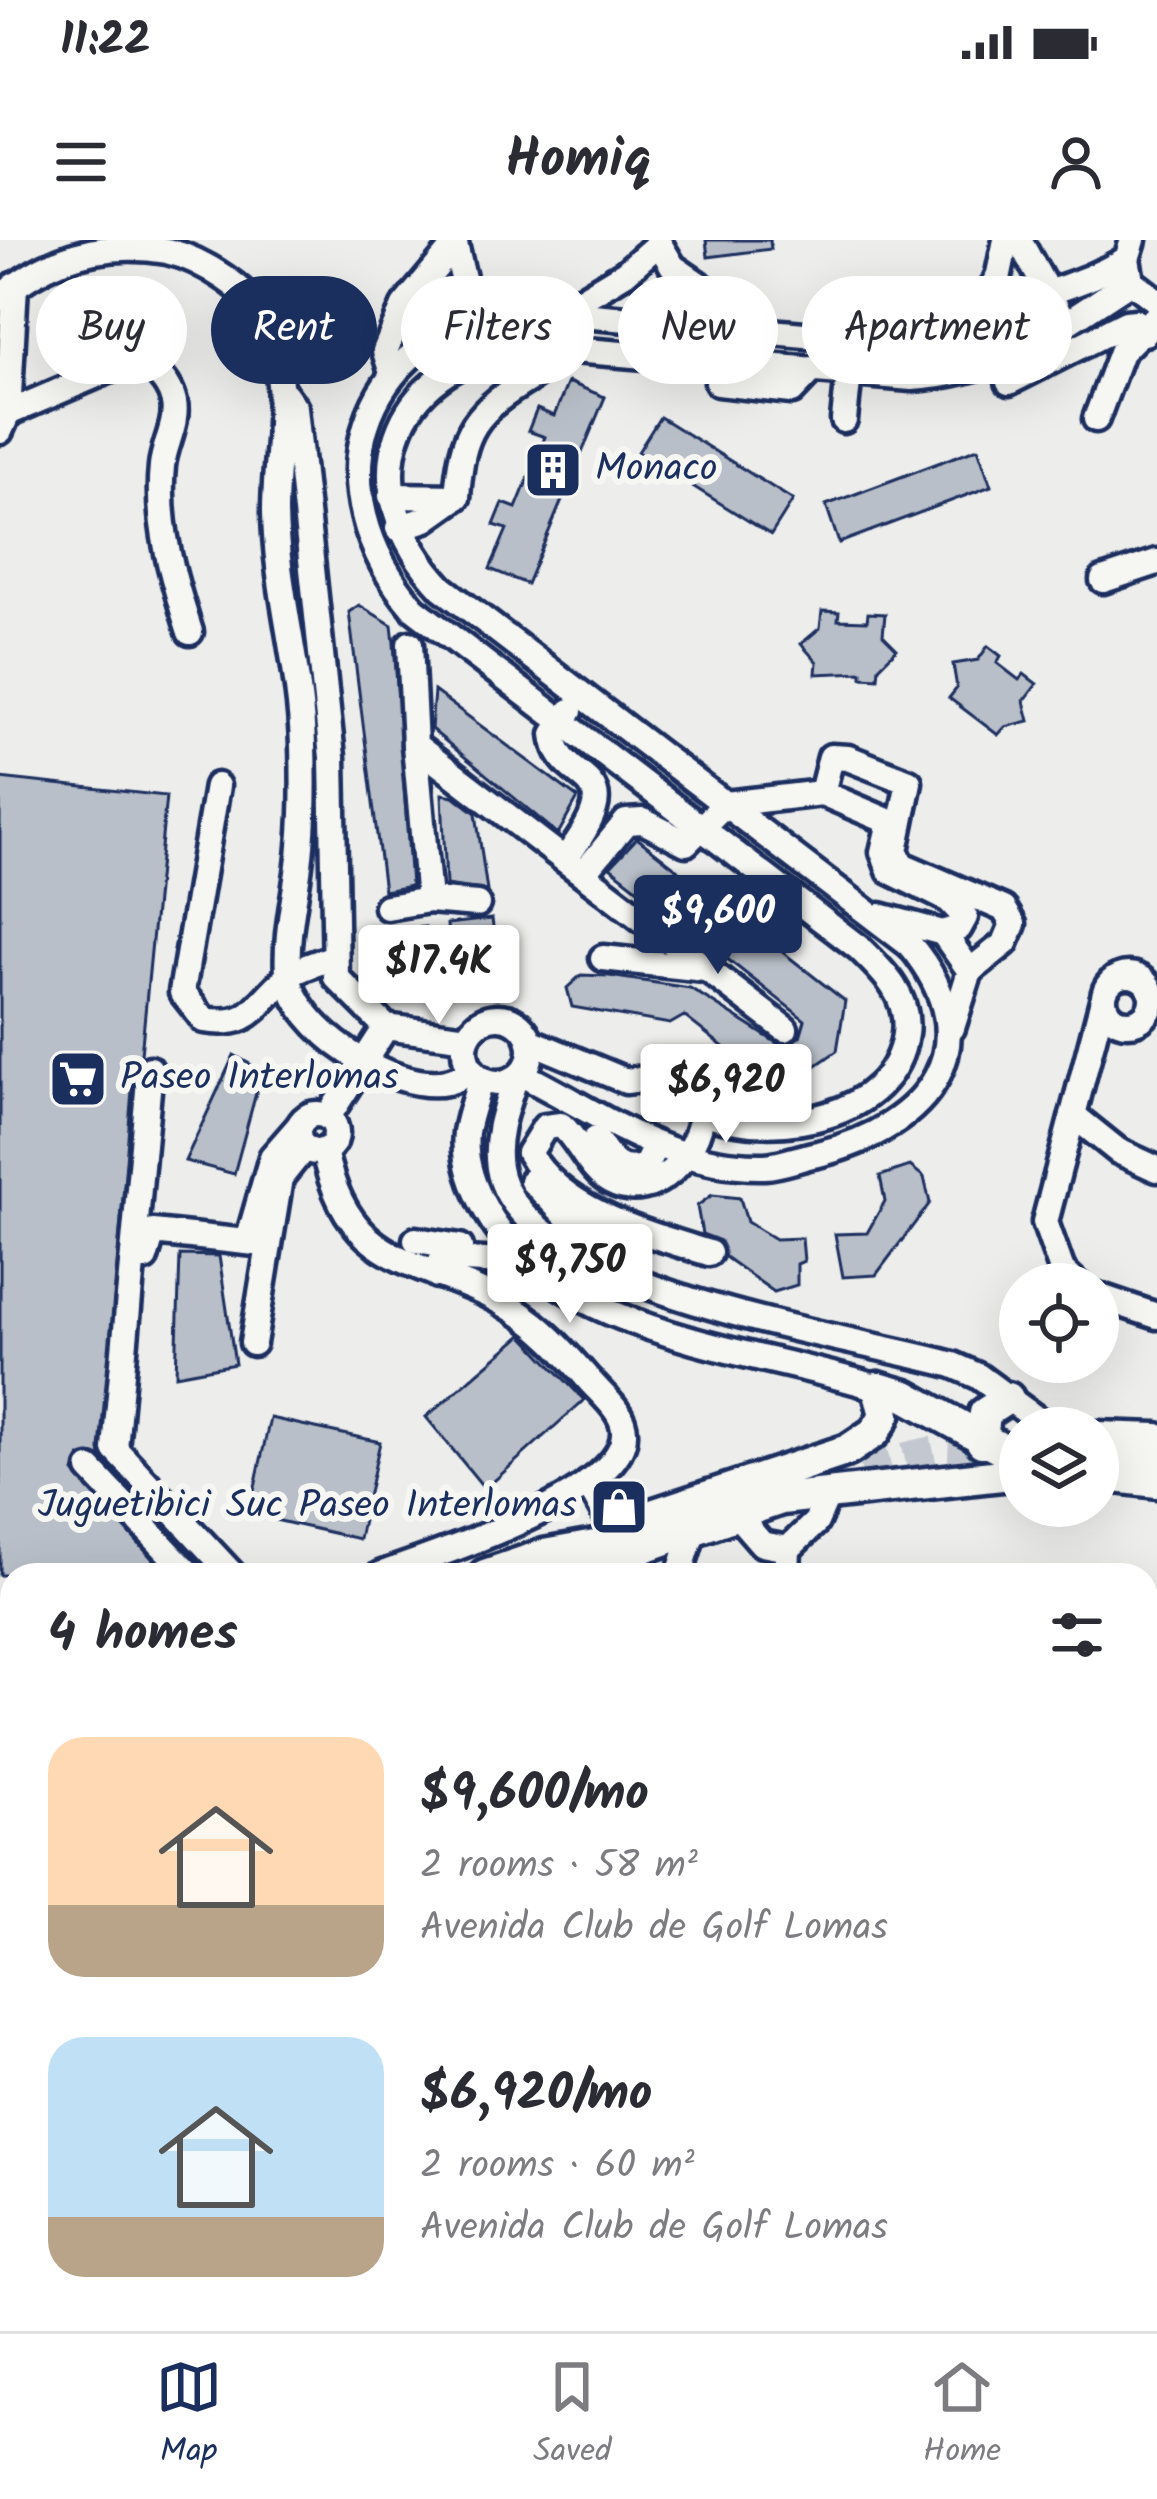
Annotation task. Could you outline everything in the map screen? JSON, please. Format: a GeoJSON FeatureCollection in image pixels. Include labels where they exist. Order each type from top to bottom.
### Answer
{"type":"FeatureCollection","features":[{"type":"Feature","properties":{"kind":"main road"},"geometry":{"type":"LineString","coordinates":[[878,1388],[906,1396],[999,1450]]}},
{"type":"Feature","properties":{"kind":"main road"},"geometry":{"type":"LineString","coordinates":[[621,1552],[640,1519],[848,1450],[875,1432],[885,1415],[878,1388]]}},
{"type":"Feature","properties":{"kind":"main road"},"geometry":{"type":"LineString","coordinates":[[982,1442],[985,1413],[1008,1398]]}},
{"type":"Feature","properties":{"kind":"main road"},"geometry":{"type":"LineString","coordinates":[[1119,1456],[1157,1459]]}},
{"type":"Feature","properties":{"kind":"main road"},"geometry":{"type":"LineString","coordinates":[[520,1563],[544,1555],[621,1552],[685,1525],[782,1499],[999,1475]]}},
{"type":"Feature","properties":{"kind":"main road"},"geometry":{"type":"LineString","coordinates":[[1119,1477],[1157,1482]]}},
{"type":"Feature","properties":{"kind":"street"},"geometry":{"type":"LineString","coordinates":[[998,276],[1006,240]]}},
{"type":"Feature","properties":{"kind":"street"},"geometry":{"type":"LineString","coordinates":[[1019,240],[1040,276]]}},
{"type":"Feature","properties":{"kind":"street"},"geometry":{"type":"LineString","coordinates":[[594,291],[625,273],[657,242],[673,267],[686,276]]}},
{"type":"Feature","properties":{"kind":"street"},"geometry":{"type":"LineString","coordinates":[[454,243],[462,276]]}},
{"type":"Feature","properties":{"kind":"street"},"geometry":{"type":"LineString","coordinates":[[392,374],[385,352],[404,306],[454,243]]}},
{"type":"Feature","properties":{"kind":"street"},"geometry":{"type":"LineString","coordinates":[[190,632],[172,576],[161,512],[162,464],[175,406],[168,385],[155,370],[118,366],[4,422],[8,291],[62,256],[105,245],[172,246],[232,285],[266,320],[284,392],[275,516],[303,744],[302,845],[288,975],[298,1004],[361,1063],[402,1078],[446,1083],[476,1075]]}},
{"type":"Feature","properties":{"kind":"street"},"geometry":{"type":"LineString","coordinates":[[1072,286],[1130,260]]}},
{"type":"Feature","properties":{"kind":"street"},"geometry":{"type":"LineString","coordinates":[[1130,260],[1157,301]]}},
{"type":"Feature","properties":{"kind":"street"},"geometry":{"type":"LineString","coordinates":[[1072,317],[1130,260]]}},
{"type":"Feature","properties":{"kind":"street"},"geometry":{"type":"LineString","coordinates":[[1072,350],[1126,323],[1154,321]]}},
{"type":"Feature","properties":{"kind":"street"},"geometry":{"type":"LineString","coordinates":[[1096,419],[1120,352],[1154,321]]}},
{"type":"Feature","properties":{"kind":"street"},"geometry":{"type":"LineString","coordinates":[[802,368],[558,345],[489,350],[448,370],[423,393],[393,451],[391,496],[398,528],[413,557],[442,588],[872,914],[931,970],[945,998],[951,1030]]}},
{"type":"Feature","properties":{"kind":"street"},"geometry":{"type":"LineString","coordinates":[[401,365],[374,405],[357,470],[365,530],[380,562],[415,609],[859,948],[901,998],[907,1024],[903,1051],[878,1090],[833,1112],[770,1125],[702,1112],[676,1087],[660,1081],[626,1081],[530,1041],[517,1023],[503,1017],[481,1022],[467,1038],[465,1055],[476,1075],[497,1084],[518,1077],[609,1118],[627,1135],[654,1148],[686,1155],[766,1166],[878,1134],[908,1113],[933,1085],[970,971],[1005,943],[1013,925],[1004,909],[902,865],[895,850],[896,822]]}},
{"type":"Feature","properties":{"kind":"street"},"geometry":{"type":"LineString","coordinates":[[734,384],[792,391],[802,381]]}},
{"type":"Feature","properties":{"kind":"street"},"geometry":{"type":"LineString","coordinates":[[457,497],[461,442],[497,398],[521,384]]}},
{"type":"Feature","properties":{"kind":"street"},"geometry":{"type":"LineString","coordinates":[[844,420],[848,384]]}},
{"type":"Feature","properties":{"kind":"street"},"geometry":{"type":"LineString","coordinates":[[284,392],[296,408],[332,757],[332,958],[336,977],[386,1027],[467,1038]]}},
{"type":"Feature","properties":{"kind":"street"},"geometry":{"type":"LineString","coordinates":[[391,496],[457,497]]}},
{"type":"Feature","properties":{"kind":"street"},"geometry":{"type":"LineString","coordinates":[[398,528],[426,519],[457,497]]}},
{"type":"Feature","properties":{"kind":"street"},"geometry":{"type":"LineString","coordinates":[[1102,580],[1157,562]]}},
{"type":"Feature","properties":{"kind":"street"},"geometry":{"type":"LineString","coordinates":[[410,644],[429,900]]}},
{"type":"Feature","properties":{"kind":"street"},"geometry":{"type":"LineString","coordinates":[[574,866],[596,805],[588,778],[555,745],[561,722],[583,695]]}},
{"type":"Feature","properties":{"kind":"street"},"geometry":{"type":"LineString","coordinates":[[415,745],[785,1029]]}},
{"type":"Feature","properties":{"kind":"street"},"geometry":{"type":"LineString","coordinates":[[821,793],[831,758],[848,758],[909,782],[883,852],[890,871],[949,900],[965,917],[959,928],[943,933],[872,914]]}},
{"type":"Feature","properties":{"kind":"street"},"geometry":{"type":"LineString","coordinates":[[217,787],[182,992],[203,1020],[230,1025],[261,1007],[288,975],[332,958]]}},
{"type":"Feature","properties":{"kind":"street"},"geometry":{"type":"LineString","coordinates":[[574,866],[626,822],[643,821],[677,842],[704,830],[725,804],[821,793],[896,822]]}},
{"type":"Feature","properties":{"kind":"street"},"geometry":{"type":"LineString","coordinates":[[387,907],[429,900],[477,904]]}},
{"type":"Feature","properties":{"kind":"street"},"geometry":{"type":"LineString","coordinates":[[943,933],[970,971]]}},
{"type":"Feature","properties":{"kind":"street"},"geometry":{"type":"LineString","coordinates":[[602,958],[707,969]]}},
{"type":"Feature","properties":{"kind":"street"},"geometry":{"type":"LineString","coordinates":[[1060,1263],[1045,1222],[1088,1052],[1103,1000],[1114,979],[1151,983],[1149,1011],[1106,1032],[1088,1052]]}},
{"type":"Feature","properties":{"kind":"street"},"geometry":{"type":"LineString","coordinates":[[1103,1000],[1114,1019],[1125,1023]]}},
{"type":"Feature","properties":{"kind":"street"},"geometry":{"type":"LineString","coordinates":[[310,1141],[332,1144],[332,1121],[361,1063],[386,1027]]}},
{"type":"Feature","properties":{"kind":"street"},"geometry":{"type":"LineString","coordinates":[[530,1041],[530,1059],[518,1077],[498,1133],[499,1172],[533,1226],[560,1247],[676,1295],[953,1365],[1020,1407]]}},
{"type":"Feature","properties":{"kind":"street"},"geometry":{"type":"LineString","coordinates":[[150,1069],[115,1450],[222,1563]]}},
{"type":"Feature","properties":{"kind":"street"},"geometry":{"type":"LineString","coordinates":[[476,1075],[466,1134],[471,1183],[519,1255],[563,1290],[671,1333],[878,1388]]}},
{"type":"Feature","properties":{"kind":"street"},"geometry":{"type":"LineString","coordinates":[[609,1118],[611,1097],[626,1081]]}},
{"type":"Feature","properties":{"kind":"street"},"geometry":{"type":"LineString","coordinates":[[702,1112],[698,1135],[686,1155],[669,1175],[639,1187],[614,1184],[598,1173],[562,1125],[545,1127],[529,1153],[538,1169],[581,1205],[709,1253]]}},
{"type":"Feature","properties":{"kind":"street"},"geometry":{"type":"LineString","coordinates":[[833,1112],[842,1148]]}},
{"type":"Feature","properties":{"kind":"street"},"geometry":{"type":"LineString","coordinates":[[654,1148],[646,1165],[623,1168],[609,1161],[588,1126],[570,1113],[541,1114],[520,1153],[525,1173],[569,1219],[651,1244],[678,1243]]}},
{"type":"Feature","properties":{"kind":"street"},"geometry":{"type":"LineString","coordinates":[[1073,1115],[1118,1151],[1157,1169]]}},
{"type":"Feature","properties":{"kind":"street"},"geometry":{"type":"LineString","coordinates":[[332,1121],[306,1117],[310,1141],[362,1233],[380,1251],[514,1309],[550,1337],[623,1419],[625,1438],[617,1455],[588,1483],[538,1515],[412,1563]]}},
{"type":"Feature","properties":{"kind":"street"},"geometry":{"type":"LineString","coordinates":[[332,1121],[347,1169],[343,1198]]}},
{"type":"Feature","properties":{"kind":"street"},"geometry":{"type":"LineString","coordinates":[[253,1343],[257,1243],[273,1175],[310,1141]]}},
{"type":"Feature","properties":{"kind":"street"},"geometry":{"type":"LineString","coordinates":[[133,1377],[147,1238],[161,1232],[257,1243]]}},
{"type":"Feature","properties":{"kind":"street"},"geometry":{"type":"LineString","coordinates":[[416,1240],[445,1249],[519,1255]]}},
{"type":"Feature","properties":{"kind":"street"},"geometry":{"type":"LineString","coordinates":[[437,1275],[445,1249]]}},
{"type":"Feature","properties":{"kind":"street"},"geometry":{"type":"LineString","coordinates":[[1119,1303],[1157,1316]]}},
{"type":"Feature","properties":{"kind":"street"},"geometry":{"type":"LineString","coordinates":[[1119,1435],[1157,1436]]}},
{"type":"Feature","properties":{"kind":"street"},"geometry":{"type":"LineString","coordinates":[[90,1469],[179,1563]]}},
{"type":"Feature","properties":{"kind":"street"},"geometry":{"type":"LineString","coordinates":[[588,1483],[621,1552]]}},
{"type":"Feature","properties":{"kind":"street"},"geometry":{"type":"LineString","coordinates":[[736,1514],[762,1544],[787,1562],[817,1522],[829,1492]]}},
{"type":"Feature","properties":{"kind":"street"},"geometry":{"type":"LineString","coordinates":[[681,1563],[685,1525]]}},
{"type":"Feature","properties":{"kind":"building"},"geometry":{"type":"Polygon","coordinates":[[[706,240],[770,240],[771,249],[708,257],[706,240]]]}},
{"type":"Feature","properties":{"kind":"building","name":"Monaco"},"geometry":{"type":"Polygon","coordinates":[[[567,384],[605,397],[527,584],[490,569],[507,529],[494,525],[503,503],[516,508],[545,437],[528,431],[537,409],[554,416],[567,384]]]}},
{"type":"Feature","properties":{"kind":"building"},"geometry":{"type":"Polygon","coordinates":[[[660,417],[793,500],[771,535],[638,452],[660,417]]]}},
{"type":"Feature","properties":{"kind":"building"},"geometry":{"type":"Polygon","coordinates":[[[978,448],[991,486],[839,543],[826,505],[978,448]]]}},
{"type":"Feature","properties":{"kind":"building"},"geometry":{"type":"Polygon","coordinates":[[[359,605],[392,625],[394,643],[411,886],[384,891],[349,612],[359,605]]]}},
{"type":"Feature","properties":{"kind":"building"},"geometry":{"type":"Polygon","coordinates":[[[822,611],[839,612],[838,620],[867,621],[868,613],[885,614],[883,635],[897,649],[879,667],[878,678],[862,677],[862,672],[816,674],[817,662],[801,644],[820,628],[822,611]]]}},
{"type":"Feature","properties":{"kind":"building"},"geometry":{"type":"Polygon","coordinates":[[[988,646],[1001,656],[997,663],[1019,680],[1024,674],[1037,684],[1024,701],[1029,721],[1005,727],[998,735],[949,698],[957,688],[953,664],[978,660],[988,646]]]}},
{"type":"Feature","properties":{"kind":"building"},"geometry":{"type":"Polygon","coordinates":[[[434,691],[578,798],[558,834],[431,729],[434,691]]]}},
{"type":"Feature","properties":{"kind":"building","name":"Paseo Interlomas"},"geometry":{"type":"Polygon","coordinates":[[[0,778],[166,796],[141,1055],[134,1067],[101,1457],[80,1456],[74,1472],[156,1563],[0,1563],[0,778]]]}},
{"type":"Feature","properties":{"kind":"building"},"geometry":{"type":"Polygon","coordinates":[[[442,794],[454,796],[476,813],[487,891],[446,885],[442,794]]]}},
{"type":"Feature","properties":{"kind":"building"},"geometry":{"type":"Polygon","coordinates":[[[637,838],[845,1001],[837,1051],[795,1080],[773,1068],[763,1078],[684,1016],[670,1024],[572,1007],[567,988],[581,975],[609,976],[690,988],[780,1045],[800,1037],[805,1020],[610,867],[637,838]]]}},
{"type":"Feature","properties":{"kind":"building"},"geometry":{"type":"Polygon","coordinates":[[[492,919],[497,958],[449,963],[447,924],[492,919]]]}},
{"type":"Feature","properties":{"kind":"building"},"geometry":{"type":"Polygon","coordinates":[[[425,927],[429,965],[388,968],[382,931],[425,927]]]}},
{"type":"Feature","properties":{"kind":"building"},"geometry":{"type":"Polygon","coordinates":[[[234,1055],[262,1071],[234,1174],[185,1161],[234,1055]]]}},
{"type":"Feature","properties":{"kind":"building"},"geometry":{"type":"Polygon","coordinates":[[[910,1166],[924,1177],[930,1203],[876,1275],[843,1277],[835,1234],[867,1233],[885,1201],[880,1176],[910,1166]]]}},
{"type":"Feature","properties":{"kind":"building"},"geometry":{"type":"Polygon","coordinates":[[[712,1195],[740,1198],[747,1222],[775,1239],[802,1238],[804,1261],[797,1264],[797,1285],[774,1292],[725,1257],[720,1241],[702,1234],[697,1206],[712,1195]]]}},
{"type":"Feature","properties":{"kind":"building"},"geometry":{"type":"Polygon","coordinates":[[[180,1255],[219,1256],[235,1364],[176,1375],[180,1255]]]}},
{"type":"Feature","properties":{"kind":"building"},"geometry":{"type":"Polygon","coordinates":[[[522,1335],[584,1400],[485,1489],[426,1417],[522,1335]]]}},
{"type":"Feature","properties":{"kind":"building"},"geometry":{"type":"Polygon","coordinates":[[[270,1418],[380,1442],[359,1539],[249,1514],[270,1418]]]}},
{"type":"Feature","properties":{"kind":"tunnel"},"geometry":{"type":"LineString","coordinates":[[773,1488],[946,1448],[999,1451]]}},
{"type":"Feature","properties":{"kind":"place","name":"Monaco"},"geometry":{"type":"Point","coordinates":[553,470]}},
{"type":"Feature","properties":{"kind":"place","name":"Paseo Interlomas"},"geometry":{"type":"Point","coordinates":[78,1079]}},
{"type":"Feature","properties":{"kind":"place","name":"Juguetibici Suc Paseo Interlomas"},"geometry":{"type":"Point","coordinates":[619,1507]}}]}
